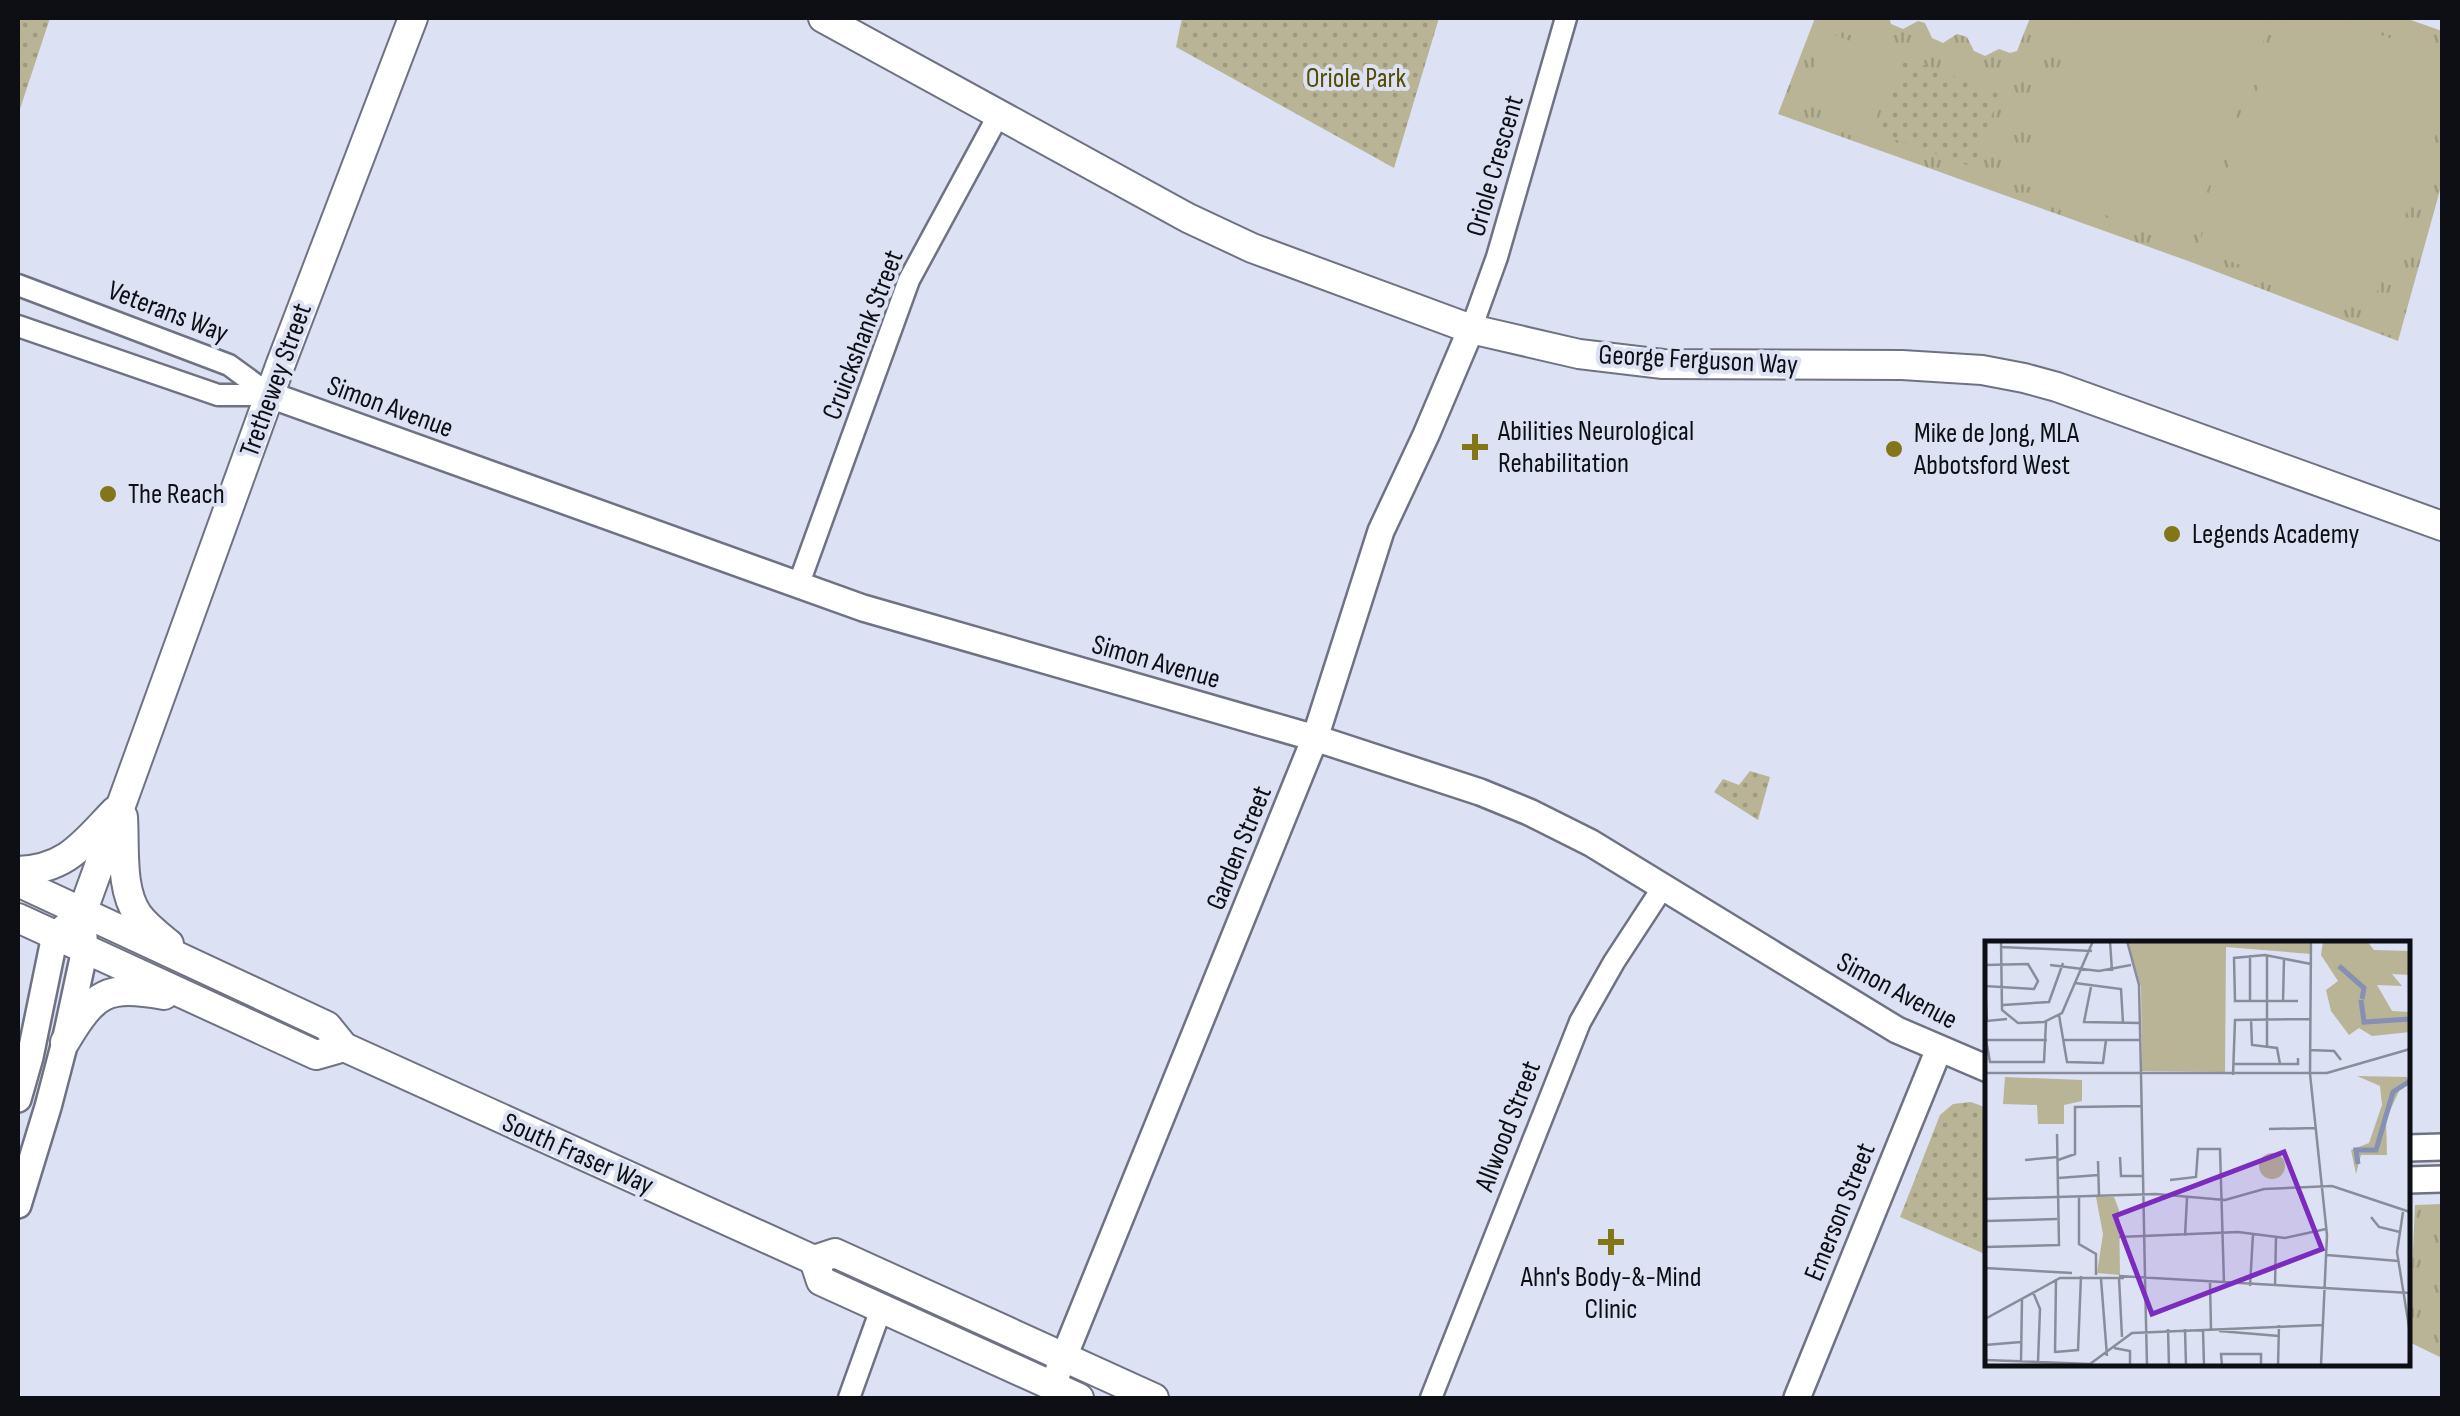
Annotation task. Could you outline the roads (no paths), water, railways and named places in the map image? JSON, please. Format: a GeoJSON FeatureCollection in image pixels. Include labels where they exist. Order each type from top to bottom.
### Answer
{"type":"FeatureCollection","features":[{"type":"Feature","properties":{"kind":"main road","name":"Trethewey Street"},"geometry":{"type":"LineString","coordinates":[[82,913],[270,395],[413,18]]}},
{"type":"Feature","properties":{"kind":"main road","name":"George Ferguson Way"},"geometry":{"type":"LineString","coordinates":[[824,18],[1188,218],[1314,272],[1470,328],[1579,354],[1663,364],[1902,366],[1982,370],[2024,378],[2442,526]]}},
{"type":"Feature","properties":{"kind":"main road"},"geometry":{"type":"LineString","coordinates":[[18,870],[48,867],[68,857],[122,803]]}},
{"type":"Feature","properties":{"kind":"main road"},"geometry":{"type":"LineString","coordinates":[[122,803],[130,900],[140,917],[192,964]]}},
{"type":"Feature","properties":{"kind":"main road","name":"South Fraser Way"},"geometry":{"type":"LineString","coordinates":[[18,882],[327,1026],[344,1047],[814,1260],[835,1253],[1154,1398]]}},
{"type":"Feature","properties":{"kind":"main road","name":"South Fraser Way"},"geometry":{"type":"LineString","coordinates":[[18,918],[316,1055],[344,1047]]}},
{"type":"Feature","properties":{"kind":"main road"},"geometry":{"type":"LineString","coordinates":[[65,1042],[83,1012],[108,994],[129,990],[186,995]]}},
{"type":"Feature","properties":{"kind":"main road","name":"South Fraser Way"},"geometry":{"type":"LineString","coordinates":[[814,1260],[821,1282],[1079,1398]]}},
{"type":"Feature","properties":{"kind":"street","name":"Oriole Crescent"},"geometry":{"type":"LineString","coordinates":[[1470,328],[1497,257],[1566,18]]}},
{"type":"Feature","properties":{"kind":"street","name":"Cruickshank Street"},"geometry":{"type":"LineString","coordinates":[[798,586],[910,280],[999,114]]}},
{"type":"Feature","properties":{"kind":"street","name":"Veterans Way"},"geometry":{"type":"LineString","coordinates":[[18,285],[230,365],[270,395]]}},
{"type":"Feature","properties":{"kind":"street"},"geometry":{"type":"LineString","coordinates":[[18,326],[218,395],[270,395]]}},
{"type":"Feature","properties":{"kind":"street","name":"Garden Street"},"geometry":{"type":"LineString","coordinates":[[1052,1386],[1315,738],[1381,531],[1470,328]]}},
{"type":"Feature","properties":{"kind":"street","name":"Simon Avenue"},"geometry":{"type":"LineString","coordinates":[[270,395],[863,608],[1315,738],[1480,792],[1591,843],[1896,1030],[1985,1068]]}},
{"type":"Feature","properties":{"kind":"street","name":"Allwood Street"},"geometry":{"type":"LineString","coordinates":[[1431,1398],[1580,1022],[1663,888]]}},
{"type":"Feature","properties":{"kind":"street"},"geometry":{"type":"LineString","coordinates":[[18,1098],[55,935],[82,913]]}},
{"type":"Feature","properties":{"kind":"street","name":"Trethewey Street"},"geometry":{"type":"LineString","coordinates":[[18,1206],[65,1042],[85,949],[82,913]]}},
{"type":"Feature","properties":{"kind":"street","name":"Emerson Street"},"geometry":{"type":"LineString","coordinates":[[1797,1398],[1939,1048]]}},
{"type":"Feature","properties":{"kind":"street"},"geometry":{"type":"LineString","coordinates":[[2410,1148],[2442,1147]]}},
{"type":"Feature","properties":{"kind":"street"},"geometry":{"type":"LineString","coordinates":[[2410,1180],[2442,1179]]}},
{"type":"Feature","properties":{"kind":"street"},"geometry":{"type":"LineString","coordinates":[[849,1398],[881,1310]]}},
{"type":"Feature","properties":{"kind":"place","name":"Abilities Neurological Rehabilitation"},"geometry":{"type":"Point","coordinates":[1475,447]}},
{"type":"Feature","properties":{"kind":"place","name":"Mike de Jong, MLA Abbotsford West"},"geometry":{"type":"Point","coordinates":[1894,449]}},
{"type":"Feature","properties":{"kind":"place","name":"The Reach"},"geometry":{"type":"Point","coordinates":[108,494]}},
{"type":"Feature","properties":{"kind":"place","name":"Legends Academy"},"geometry":{"type":"Point","coordinates":[2172,534]}},
{"type":"Feature","properties":{"kind":"place","name":"Ahn's Body-&-Mind Clinic"},"geometry":{"type":"Point","coordinates":[1611,1242]}},
{"type":"Feature","properties":{"kind":"park label","name":"Oriole Park"},"geometry":{"type":"Point","coordinates":[1356,78]}}]}
